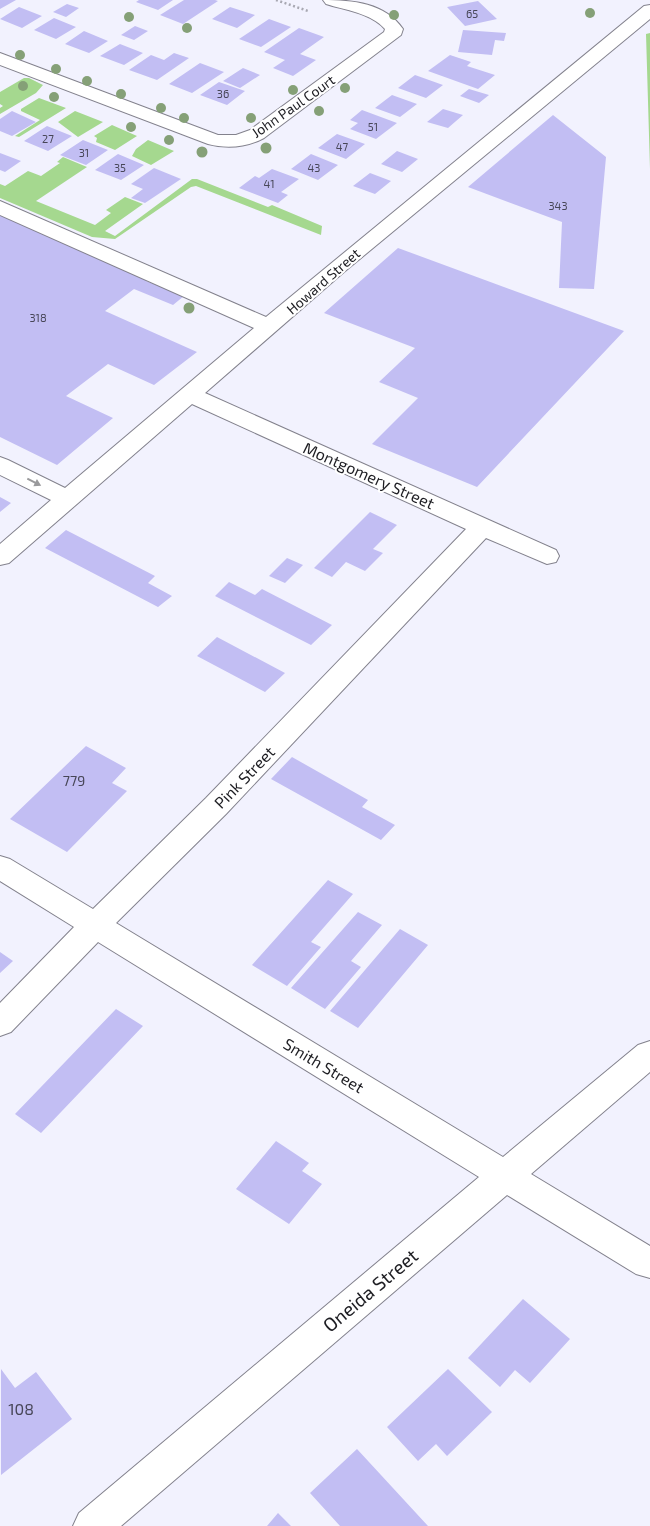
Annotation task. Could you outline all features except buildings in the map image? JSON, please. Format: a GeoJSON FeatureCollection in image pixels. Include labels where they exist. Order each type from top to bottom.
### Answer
{"type":"FeatureCollection","features":[{"type":"Feature","properties":{"kind":"street","name":"John Paul Court"},"geometry":{"type":"LineString","coordinates":[[0,59],[215,140],[229,142],[257,134],[392,35],[394,29],[382,17],[332,0]]}},
{"type":"Feature","properties":{"kind":"street","name":"Howard Street"},"geometry":{"type":"LineString","coordinates":[[0,557],[192,395],[345,262],[650,10]]}},
{"type":"Feature","properties":{"kind":"street"},"geometry":{"type":"LineString","coordinates":[[0,207],[270,327]]}},
{"type":"Feature","properties":{"kind":"street","name":"Montgomery Street"},"geometry":{"type":"LineString","coordinates":[[192,395],[547,556]]}},
{"type":"Feature","properties":{"kind":"street"},"geometry":{"type":"LineString","coordinates":[[0,465],[68,499]]}},
{"type":"Feature","properties":{"kind":"street","name":"Pink Street"},"geometry":{"type":"LineString","coordinates":[[0,1023],[95,925],[216,806],[483,526]]}},
{"type":"Feature","properties":{"kind":"street","name":"Smith Street"},"geometry":{"type":"LineString","coordinates":[[0,867],[648,1263]]}},
{"type":"Feature","properties":{"kind":"street","name":"Oneida Street"},"geometry":{"type":"LineString","coordinates":[[92,1526],[648,1054]]}},
{"type":"Feature","properties":{"kind":"path"},"geometry":{"type":"LineString","coordinates":[[276,0],[309,11]]}},
{"type":"Feature","properties":{"kind":"green space"},"geometry":{"type":"Polygon","coordinates":[[[650,33],[650,169],[646,34],[650,33]]]}},
{"type":"Feature","properties":{"kind":"green space"},"geometry":{"type":"Polygon","coordinates":[[[24,78],[29,78],[43,85],[36,93],[0,114],[0,108],[3,106],[0,104],[0,92],[24,78]]]}},
{"type":"Feature","properties":{"kind":"green space"},"geometry":{"type":"Polygon","coordinates":[[[39,98],[66,108],[19,137],[15,136],[40,120],[21,111],[21,109],[39,98]]]}},
{"type":"Feature","properties":{"kind":"green space"},"geometry":{"type":"Polygon","coordinates":[[[75,111],[103,122],[78,137],[58,122],[75,111]]]}},
{"type":"Feature","properties":{"kind":"green space"},"geometry":{"type":"Polygon","coordinates":[[[112,125],[137,136],[115,150],[96,142],[97,138],[94,136],[112,125]]]}},
{"type":"Feature","properties":{"kind":"green space"},"geometry":{"type":"Polygon","coordinates":[[[148,140],[174,151],[151,165],[132,156],[136,149],[148,140]]]}},
{"type":"Feature","properties":{"kind":"green space"},"geometry":{"type":"Polygon","coordinates":[[[63,157],[87,167],[36,201],[95,225],[111,213],[106,210],[125,197],[143,204],[105,231],[115,236],[192,179],[197,179],[268,207],[272,205],[322,226],[321,235],[196,186],[191,187],[115,239],[92,237],[0,198],[0,184],[5,186],[28,171],[41,176],[60,163],[57,162],[63,157]]]}}]}
